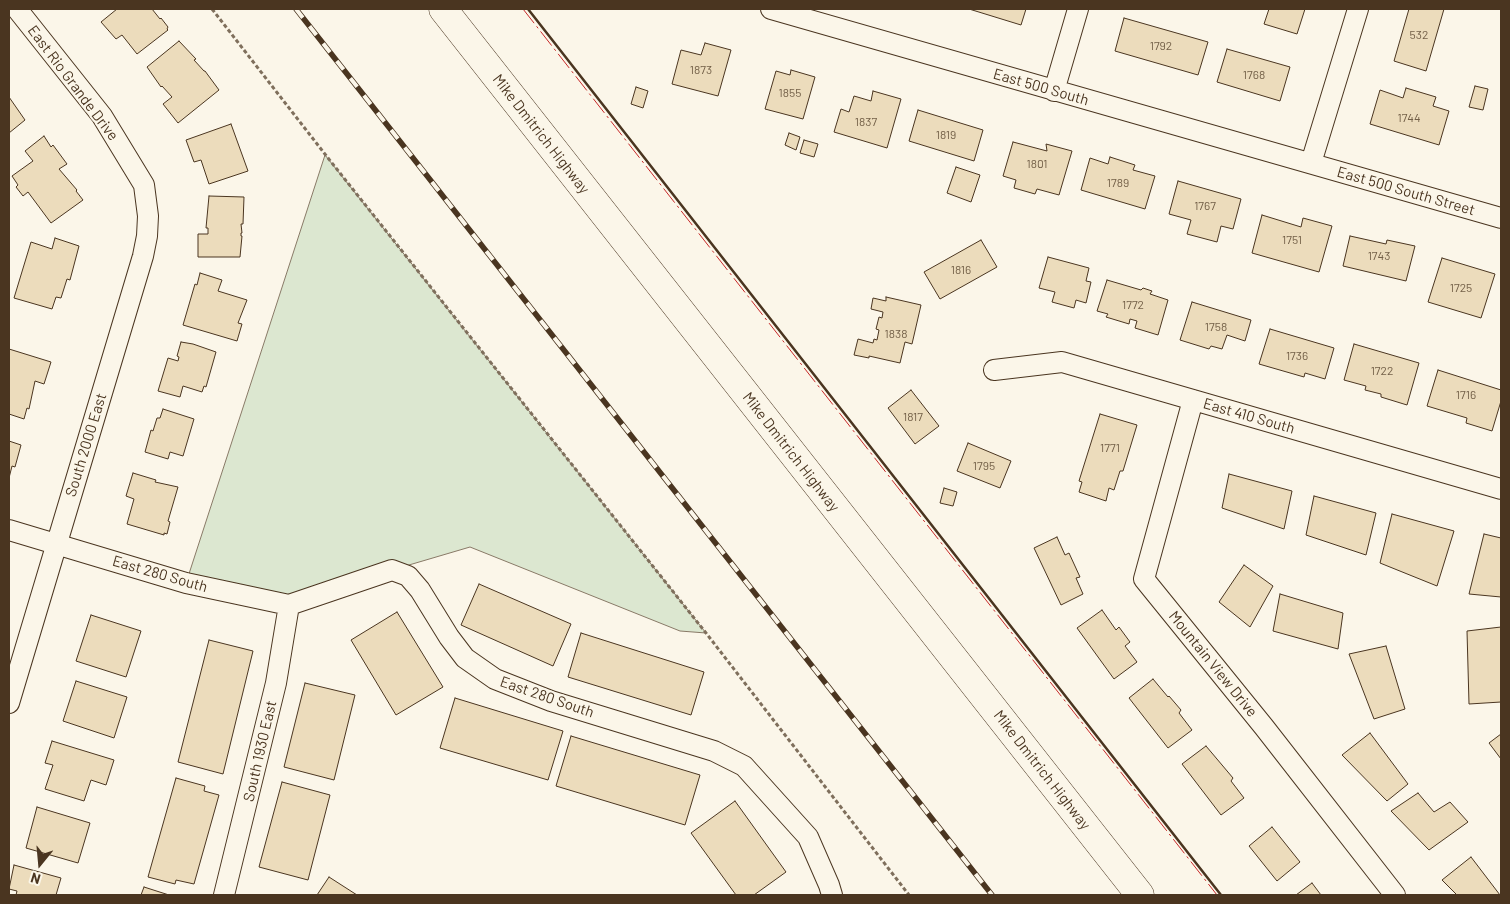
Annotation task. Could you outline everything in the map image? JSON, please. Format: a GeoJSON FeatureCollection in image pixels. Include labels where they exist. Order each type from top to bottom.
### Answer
{"type":"FeatureCollection","features":[{"type":"Feature","properties":{"kind":"highway","name":"Mike Dmitrich Highway"},"geometry":{"type":"LineString","coordinates":[[443,9],[1140,895]]}},
{"type":"Feature","properties":{"kind":"street","name":"East Rio Grande Drive"},"geometry":{"type":"LineString","coordinates":[[17,9],[102,116],[144,185]]}},
{"type":"Feature","properties":{"kind":"street","name":"East 500 South"},"geometry":{"type":"LineString","coordinates":[[771,9],[798,12],[1054,91],[1311,163]]}},
{"type":"Feature","properties":{"kind":"street"},"geometry":{"type":"LineString","coordinates":[[1054,91],[1078,9]]}},
{"type":"Feature","properties":{"kind":"street"},"geometry":{"type":"LineString","coordinates":[[1311,163],[1358,9]]}},
{"type":"Feature","properties":{"kind":"street","name":"East 500 South Street"},"geometry":{"type":"LineString","coordinates":[[1311,163],[1501,218]]}},
{"type":"Feature","properties":{"kind":"street","name":"South 2000 East"},"geometry":{"type":"LineString","coordinates":[[9,703],[143,256],[148,216],[144,185]]}},
{"type":"Feature","properties":{"kind":"street","name":"East 410 South"},"geometry":{"type":"LineString","coordinates":[[994,370],[1062,362],[1501,489]]}},
{"type":"Feature","properties":{"kind":"street","name":"Mountain View Drive"},"geometry":{"type":"LineString","coordinates":[[1194,400],[1144,579],[1264,726],[1395,895]]}},
{"type":"Feature","properties":{"kind":"street","name":"East 280 South"},"geometry":{"type":"LineString","coordinates":[[9,530],[186,583],[290,605],[392,570],[408,576],[420,590],[449,637],[465,658],[495,678],[552,700],[714,751],[744,766],[808,837],[832,895]]}},
{"type":"Feature","properties":{"kind":"street","name":"South 1930 East"},"geometry":{"type":"LineString","coordinates":[[224,895],[276,683],[290,605]]}},
{"type":"Feature","properties":{"kind":"path"},"geometry":{"type":"LineString","coordinates":[[212,9],[328,158],[706,632],[909,895]]}},
{"type":"Feature","properties":{"kind":"green space"},"geometry":{"type":"Polygon","coordinates":[[[325,155],[706,633],[680,631],[470,547],[392,570],[289,605],[186,583],[325,155]]]}},
{"type":"Feature","properties":{"kind":"building"},"geometry":{"type":"Polygon","coordinates":[[[117,9],[152,9],[168,27],[168,30],[137,54],[122,35],[116,39],[101,22],[117,9]]]}},
{"type":"Feature","properties":{"kind":"building"},"geometry":{"type":"Polygon","coordinates":[[[969,9],[1026,9],[1021,25],[969,9]]]}},
{"type":"Feature","properties":{"kind":"building"},"geometry":{"type":"Polygon","coordinates":[[[1269,9],[1305,9],[1297,34],[1264,24],[1269,9]]]}},
{"type":"Feature","properties":{"kind":"building"},"geometry":{"type":"Polygon","coordinates":[[[1409,9],[1444,9],[1426,71],[1394,61],[1409,9]]]}},
{"type":"Feature","properties":{"kind":"building"},"geometry":{"type":"Polygon","coordinates":[[[1124,18],[1208,42],[1198,75],[1115,51],[1124,18]]]}},
{"type":"Feature","properties":{"kind":"building"},"geometry":{"type":"Polygon","coordinates":[[[179,41],[196,59],[194,60],[219,90],[178,123],[163,104],[172,97],[161,87],[147,67],[179,41]]]}},
{"type":"Feature","properties":{"kind":"building"},"geometry":{"type":"Polygon","coordinates":[[[705,43],[731,50],[718,96],[672,84],[681,50],[701,55],[705,43]]]}},
{"type":"Feature","properties":{"kind":"building"},"geometry":{"type":"Polygon","coordinates":[[[1227,49],[1290,67],[1280,101],[1217,82],[1227,49]]]}},
{"type":"Feature","properties":{"kind":"building"},"geometry":{"type":"Polygon","coordinates":[[[791,70],[815,77],[803,119],[765,109],[776,71],[790,75],[791,70]]]}},
{"type":"Feature","properties":{"kind":"building"},"geometry":{"type":"Polygon","coordinates":[[[1475,86],[1488,89],[1483,110],[1469,107],[1475,86]]]}},
{"type":"Feature","properties":{"kind":"building"},"geometry":{"type":"Polygon","coordinates":[[[636,87],[648,91],[643,108],[631,104],[636,87]]]}},
{"type":"Feature","properties":{"kind":"building"},"geometry":{"type":"Polygon","coordinates":[[[1406,88],[1436,97],[1433,106],[1449,111],[1439,145],[1370,124],[1380,90],[1403,98],[1406,88]]]}},
{"type":"Feature","properties":{"kind":"building"},"geometry":{"type":"Polygon","coordinates":[[[873,91],[901,99],[887,148],[834,132],[841,109],[849,112],[854,96],[871,101],[873,91]]]}},
{"type":"Feature","properties":{"kind":"building"},"geometry":{"type":"Polygon","coordinates":[[[9,97],[25,120],[9,133],[9,97]]]}},
{"type":"Feature","properties":{"kind":"building"},"geometry":{"type":"Polygon","coordinates":[[[918,110],[983,130],[974,161],[909,141],[918,110]]]}},
{"type":"Feature","properties":{"kind":"building"},"geometry":{"type":"Polygon","coordinates":[[[231,124],[248,171],[209,184],[201,160],[194,162],[186,140],[231,124]]]}},
{"type":"Feature","properties":{"kind":"building"},"geometry":{"type":"Polygon","coordinates":[[[789,133],[800,137],[796,150],[785,145],[789,133]]]}},
{"type":"Feature","properties":{"kind":"building"},"geometry":{"type":"Polygon","coordinates":[[[44,136],[51,147],[53,145],[67,164],[59,169],[83,200],[51,223],[28,192],[23,196],[16,187],[18,185],[12,176],[33,161],[25,151],[44,136]]]}},
{"type":"Feature","properties":{"kind":"building"},"geometry":{"type":"Polygon","coordinates":[[[804,140],[818,144],[814,157],[800,153],[804,140]]]}},
{"type":"Feature","properties":{"kind":"building"},"geometry":{"type":"Polygon","coordinates":[[[1013,142],[1047,151],[1046,144],[1072,151],[1059,195],[1037,189],[1035,194],[1014,188],[1016,180],[1003,176],[1013,142]]]}},
{"type":"Feature","properties":{"kind":"building"},"geometry":{"type":"Polygon","coordinates":[[[1110,157],[1135,165],[1133,170],[1155,176],[1145,209],[1081,190],[1090,158],[1108,164],[1110,157]]]}},
{"type":"Feature","properties":{"kind":"building"},"geometry":{"type":"Polygon","coordinates":[[[956,167],[980,175],[971,202],[947,193],[956,167]]]}},
{"type":"Feature","properties":{"kind":"building"},"geometry":{"type":"Polygon","coordinates":[[[1178,181],[1241,199],[1233,229],[1221,226],[1217,242],[1187,234],[1191,220],[1169,214],[1178,181]]]}},
{"type":"Feature","properties":{"kind":"building"},"geometry":{"type":"Polygon","coordinates":[[[209,196],[244,197],[240,257],[198,257],[198,234],[208,234],[208,228],[206,228],[209,196]]]}},
{"type":"Feature","properties":{"kind":"building"},"geometry":{"type":"Polygon","coordinates":[[[1262,215],[1301,227],[1303,218],[1332,226],[1319,272],[1252,253],[1262,215]]]}},
{"type":"Feature","properties":{"kind":"building"},"geometry":{"type":"Polygon","coordinates":[[[1350,236],[1386,244],[1387,240],[1415,246],[1406,281],[1343,266],[1350,236]]]}},
{"type":"Feature","properties":{"kind":"building"},"geometry":{"type":"Polygon","coordinates":[[[55,238],[79,246],[70,280],[67,279],[61,298],[56,297],[52,309],[14,298],[31,242],[52,249],[55,238]]]}},
{"type":"Feature","properties":{"kind":"building"},"geometry":{"type":"Polygon","coordinates":[[[981,240],[997,267],[940,299],[924,272],[981,240]]]}},
{"type":"Feature","properties":{"kind":"building"},"geometry":{"type":"Polygon","coordinates":[[[1048,257],[1089,268],[1086,281],[1091,282],[1086,303],[1076,300],[1074,308],[1052,302],[1055,292],[1039,288],[1048,257]]]}},
{"type":"Feature","properties":{"kind":"building"},"geometry":{"type":"Polygon","coordinates":[[[1442,258],[1495,274],[1481,318],[1428,302],[1442,258]]]}},
{"type":"Feature","properties":{"kind":"building"},"geometry":{"type":"Polygon","coordinates":[[[200,273],[222,280],[218,291],[247,300],[238,323],[242,324],[237,341],[183,325],[200,273]]]}},
{"type":"Feature","properties":{"kind":"building"},"geometry":{"type":"Polygon","coordinates":[[[1107,280],[1141,290],[1143,288],[1152,291],[1150,294],[1168,300],[1158,335],[1135,328],[1137,321],[1130,319],[1129,324],[1106,317],[1108,314],[1097,311],[1107,280]]]}},
{"type":"Feature","properties":{"kind":"building"},"geometry":{"type":"Polygon","coordinates":[[[886,297],[921,305],[912,344],[905,342],[900,363],[869,356],[869,358],[854,355],[858,339],[873,343],[874,339],[877,340],[879,330],[876,329],[879,317],[882,318],[883,312],[871,309],[873,298],[886,301],[886,297]]]}},
{"type":"Feature","properties":{"kind":"building"},"geometry":{"type":"Polygon","coordinates":[[[1192,302],[1251,320],[1245,341],[1227,335],[1222,349],[1211,346],[1209,349],[1180,340],[1192,302]]]}},
{"type":"Feature","properties":{"kind":"building"},"geometry":{"type":"Polygon","coordinates":[[[1270,329],[1334,348],[1325,379],[1305,373],[1304,377],[1259,364],[1270,329]]]}},
{"type":"Feature","properties":{"kind":"building"},"geometry":{"type":"Polygon","coordinates":[[[181,342],[216,352],[206,387],[204,386],[202,392],[183,386],[180,397],[158,391],[168,358],[178,361],[179,357],[177,356],[181,342]]]}},
{"type":"Feature","properties":{"kind":"building"},"geometry":{"type":"Polygon","coordinates":[[[1354,344],[1419,363],[1407,405],[1381,397],[1381,394],[1365,390],[1366,386],[1344,380],[1354,344]]]}},
{"type":"Feature","properties":{"kind":"building"},"geometry":{"type":"Polygon","coordinates":[[[9,349],[51,362],[44,384],[35,381],[29,409],[27,408],[24,419],[9,414],[9,349]]]}},
{"type":"Feature","properties":{"kind":"building"},"geometry":{"type":"Polygon","coordinates":[[[1438,370],[1501,390],[1501,401],[1492,431],[1466,423],[1467,418],[1427,406],[1438,370]]]}},
{"type":"Feature","properties":{"kind":"building"},"geometry":{"type":"Polygon","coordinates":[[[911,390],[939,426],[915,444],[888,408],[911,390]]]}},
{"type":"Feature","properties":{"kind":"building"},"geometry":{"type":"Polygon","coordinates":[[[163,409],[194,419],[183,456],[170,452],[168,459],[145,452],[151,430],[153,431],[157,418],[160,418],[163,409]]]}},
{"type":"Feature","properties":{"kind":"building"},"geometry":{"type":"Polygon","coordinates":[[[1100,414],[1137,425],[1123,471],[1120,471],[1114,490],[1109,488],[1106,501],[1079,492],[1082,482],[1079,481],[1100,414]]]}},
{"type":"Feature","properties":{"kind":"building"},"geometry":{"type":"Polygon","coordinates":[[[9,441],[21,445],[15,467],[12,466],[9,478],[9,441]]]}},
{"type":"Feature","properties":{"kind":"building"},"geometry":{"type":"Polygon","coordinates":[[[968,443],[1011,461],[1000,488],[957,471],[968,443]]]}},
{"type":"Feature","properties":{"kind":"building"},"geometry":{"type":"Polygon","coordinates":[[[133,473],[156,480],[155,482],[178,487],[168,521],[170,522],[167,534],[164,533],[164,535],[127,524],[134,499],[126,496],[133,473]]]}},
{"type":"Feature","properties":{"kind":"building"},"geometry":{"type":"Polygon","coordinates":[[[1229,474],[1292,491],[1284,529],[1222,508],[1229,474]]]}},
{"type":"Feature","properties":{"kind":"building"},"geometry":{"type":"Polygon","coordinates":[[[944,488],[957,492],[953,506],[940,503],[944,488]]]}},
{"type":"Feature","properties":{"kind":"building"},"geometry":{"type":"Polygon","coordinates":[[[1314,496],[1376,513],[1366,555],[1306,535],[1314,496]]]}},
{"type":"Feature","properties":{"kind":"building"},"geometry":{"type":"Polygon","coordinates":[[[1392,514],[1454,531],[1437,586],[1380,563],[1392,514]]]}},
{"type":"Feature","properties":{"kind":"building"},"geometry":{"type":"Polygon","coordinates":[[[1484,534],[1501,538],[1501,597],[1469,594],[1484,534]]]}},
{"type":"Feature","properties":{"kind":"building"},"geometry":{"type":"Polygon","coordinates":[[[1057,537],[1065,555],[1069,553],[1080,577],[1076,578],[1083,594],[1061,605],[1034,548],[1057,537]]]}},
{"type":"Feature","properties":{"kind":"building"},"geometry":{"type":"Polygon","coordinates":[[[1244,565],[1273,586],[1250,627],[1219,602],[1244,565]]]}},
{"type":"Feature","properties":{"kind":"building"},"geometry":{"type":"Polygon","coordinates":[[[479,584],[571,624],[553,666],[461,625],[479,584]]]}},
{"type":"Feature","properties":{"kind":"building"},"geometry":{"type":"Polygon","coordinates":[[[1280,594],[1343,613],[1338,649],[1273,631],[1280,594]]]}},
{"type":"Feature","properties":{"kind":"building"},"geometry":{"type":"Polygon","coordinates":[[[1102,610],[1116,630],[1119,627],[1130,642],[1125,646],[1137,662],[1114,679],[1077,628],[1102,610]]]}},
{"type":"Feature","properties":{"kind":"building"},"geometry":{"type":"Polygon","coordinates":[[[397,612],[443,687],[396,715],[351,640],[397,612]]]}},
{"type":"Feature","properties":{"kind":"building"},"geometry":{"type":"Polygon","coordinates":[[[91,615],[141,631],[126,677],[76,661],[91,615]]]}},
{"type":"Feature","properties":{"kind":"building"},"geometry":{"type":"Polygon","coordinates":[[[1501,627],[1501,702],[1469,704],[1467,631],[1501,627]]]}},
{"type":"Feature","properties":{"kind":"building"},"geometry":{"type":"Polygon","coordinates":[[[581,633],[704,672],[691,715],[568,677],[581,633]]]}},
{"type":"Feature","properties":{"kind":"building"},"geometry":{"type":"Polygon","coordinates":[[[209,640],[253,651],[223,774],[178,762],[209,640]]]}},
{"type":"Feature","properties":{"kind":"building"},"geometry":{"type":"Polygon","coordinates":[[[1386,646],[1405,709],[1374,719],[1349,654],[1386,646]]]}},
{"type":"Feature","properties":{"kind":"building"},"geometry":{"type":"Polygon","coordinates":[[[1153,679],[1181,710],[1179,713],[1192,730],[1168,748],[1129,698],[1153,679]]]}},
{"type":"Feature","properties":{"kind":"building"},"geometry":{"type":"Polygon","coordinates":[[[76,681],[127,697],[114,738],[63,721],[76,681]]]}},
{"type":"Feature","properties":{"kind":"building"},"geometry":{"type":"Polygon","coordinates":[[[305,683],[355,695],[334,780],[284,767],[305,683]]]}},
{"type":"Feature","properties":{"kind":"building"},"geometry":{"type":"Polygon","coordinates":[[[455,698],[563,731],[548,780],[440,748],[455,698]]]}},
{"type":"Feature","properties":{"kind":"building"},"geometry":{"type":"Polygon","coordinates":[[[1370,733],[1408,784],[1387,801],[1342,755],[1370,733]]]}},
{"type":"Feature","properties":{"kind":"building"},"geometry":{"type":"Polygon","coordinates":[[[1501,734],[1501,759],[1489,743],[1501,734]]]}},
{"type":"Feature","properties":{"kind":"building"},"geometry":{"type":"Polygon","coordinates":[[[571,736],[700,775],[685,825],[556,786],[571,736]]]}},
{"type":"Feature","properties":{"kind":"building"},"geometry":{"type":"Polygon","coordinates":[[[52,741],[114,760],[106,785],[91,780],[84,801],[45,789],[53,765],[45,763],[52,741]]]}},
{"type":"Feature","properties":{"kind":"building"},"geometry":{"type":"Polygon","coordinates":[[[1206,746],[1233,778],[1231,781],[1244,798],[1221,815],[1182,764],[1206,746]]]}},
{"type":"Feature","properties":{"kind":"building"},"geometry":{"type":"Polygon","coordinates":[[[176,778],[205,786],[204,791],[219,795],[194,884],[176,880],[175,884],[148,877],[176,778]]]}},
{"type":"Feature","properties":{"kind":"building"},"geometry":{"type":"Polygon","coordinates":[[[282,782],[330,795],[308,880],[259,867],[282,782]]]}},
{"type":"Feature","properties":{"kind":"building"},"geometry":{"type":"Polygon","coordinates":[[[1418,793],[1434,812],[1450,802],[1468,822],[1429,850],[1391,811],[1418,793]]]}},
{"type":"Feature","properties":{"kind":"building"},"geometry":{"type":"Polygon","coordinates":[[[735,801],[786,872],[754,895],[736,895],[691,833],[735,801]]]}},
{"type":"Feature","properties":{"kind":"building"},"geometry":{"type":"Polygon","coordinates":[[[37,807],[90,823],[78,863],[26,848],[37,807]]]}},
{"type":"Feature","properties":{"kind":"building"},"geometry":{"type":"Polygon","coordinates":[[[1272,827],[1300,862],[1277,881],[1249,846],[1272,827]]]}},
{"type":"Feature","properties":{"kind":"building"},"geometry":{"type":"Polygon","coordinates":[[[1471,857],[1500,895],[1457,895],[1442,880],[1471,857]]]}},
{"type":"Feature","properties":{"kind":"building"},"geometry":{"type":"Polygon","coordinates":[[[14,865],[61,878],[56,895],[16,895],[17,891],[9,889],[14,865]]]}},
{"type":"Feature","properties":{"kind":"building"},"geometry":{"type":"Polygon","coordinates":[[[329,877],[357,895],[317,895],[329,877]]]}},
{"type":"Feature","properties":{"kind":"building"},"geometry":{"type":"Polygon","coordinates":[[[1312,883],[1321,895],[1296,895],[1312,883]]]}},
{"type":"Feature","properties":{"kind":"building"},"geometry":{"type":"Polygon","coordinates":[[[144,887],[169,895],[141,895],[144,887]]]}},
{"type":"Feature","properties":{"kind":"railway"},"geometry":{"type":"LineString","coordinates":[[296,9],[992,895]]}},
{"type":"Feature","properties":{"kind":"wall"},"geometry":{"type":"LineString","coordinates":[[528,9],[1221,895]]}},
{"type":"Feature","properties":{"kind":"power"},"geometry":{"type":"LineString","coordinates":[[523,9],[1217,895]]}}]}
